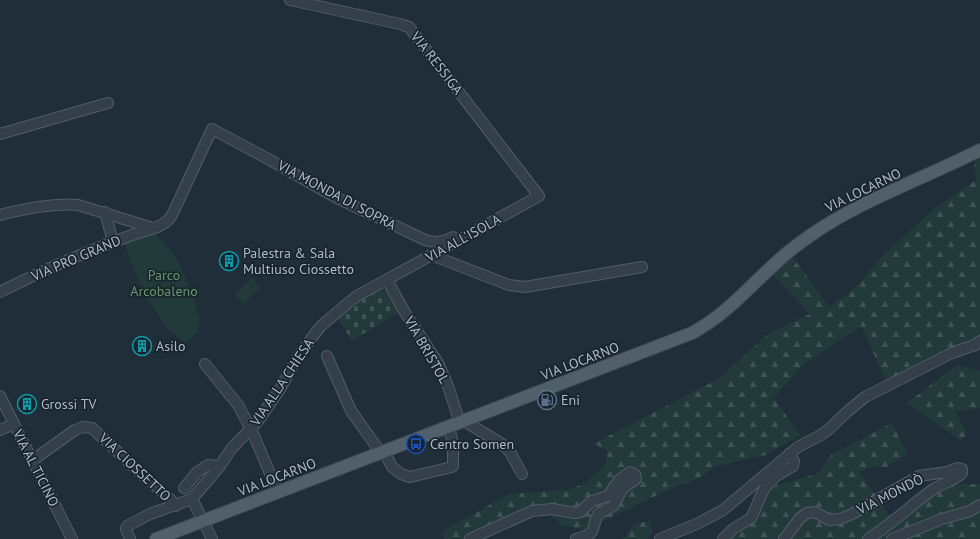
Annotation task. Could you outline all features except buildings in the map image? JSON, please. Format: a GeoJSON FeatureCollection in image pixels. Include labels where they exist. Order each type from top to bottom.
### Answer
{"type":"FeatureCollection","features":[{"type":"Feature","properties":{"kind":"main road","name":"VIA LOCARNO"},"geometry":{"type":"LineString","coordinates":[[156,539],[671,342],[699,329],[726,310],[781,258],[821,228],[851,211],[980,150]]}},
{"type":"Feature","properties":{"kind":"street","name":"VIA RESSIGA"},"geometry":{"type":"LineString","coordinates":[[290,0],[409,27],[539,196]]}},
{"type":"Feature","properties":{"kind":"street"},"geometry":{"type":"LineString","coordinates":[[0,134],[108,103]]}},
{"type":"Feature","properties":{"kind":"street","name":"VIA PRO GRAND"},"geometry":{"type":"LineString","coordinates":[[0,292],[58,264],[113,242],[154,228],[166,222],[170,218],[212,129]]}},
{"type":"Feature","properties":{"kind":"street","name":"VIA MONDA DI SOPRA"},"geometry":{"type":"LineString","coordinates":[[212,129],[335,197],[427,241],[442,242],[460,234],[464,234],[466,236]]}},
{"type":"Feature","properties":{"kind":"street","name":"VIA ALL'ISOLA"},"geometry":{"type":"LineString","coordinates":[[387,280],[539,196]]}},
{"type":"Feature","properties":{"kind":"street"},"geometry":{"type":"LineString","coordinates":[[0,215],[19,210],[68,204],[84,206],[154,228]]}},
{"type":"Feature","properties":{"kind":"street"},"geometry":{"type":"LineString","coordinates":[[105,212],[113,242]]}},
{"type":"Feature","properties":{"kind":"street"},"geometry":{"type":"LineString","coordinates":[[431,255],[509,285],[525,287],[642,267]]}},
{"type":"Feature","properties":{"kind":"street","name":"VIA BRISTOL"},"geometry":{"type":"LineString","coordinates":[[383,452],[392,467],[407,476],[413,477],[427,472],[452,467],[453,444],[458,423],[448,386],[438,363],[404,311],[387,280]]}},
{"type":"Feature","properties":{"kind":"street","name":"VIA ALLA CHIESA"},"geometry":{"type":"LineString","coordinates":[[192,499],[220,466],[231,449],[258,421],[280,389],[302,351],[321,326],[352,299],[387,280]]}},
{"type":"Feature","properties":{"kind":"street"},"geometry":{"type":"LineString","coordinates":[[660,539],[693,526],[719,513],[789,454],[801,445],[828,430],[865,397],[952,353],[975,345],[980,341]]}},
{"type":"Feature","properties":{"kind":"street"},"geometry":{"type":"LineString","coordinates":[[327,356],[351,411],[383,452]]}},
{"type":"Feature","properties":{"kind":"street"},"geometry":{"type":"LineString","coordinates":[[205,364],[235,400],[251,429],[278,492]]}},
{"type":"Feature","properties":{"kind":"street","name":"VIA AL TICINO"},"geometry":{"type":"LineString","coordinates":[[0,396],[72,539]]}},
{"type":"Feature","properties":{"kind":"street"},"geometry":{"type":"LineString","coordinates":[[458,423],[502,444],[510,452],[522,474]]}},
{"type":"Feature","properties":{"kind":"street"},"geometry":{"type":"LineString","coordinates":[[0,430],[14,424]]}},
{"type":"Feature","properties":{"kind":"street","name":"VIA CIOSSETTO"},"geometry":{"type":"LineString","coordinates":[[33,460],[75,430],[83,427],[92,428],[172,501],[175,506]]}},
{"type":"Feature","properties":{"kind":"street"},"geometry":{"type":"LineString","coordinates":[[723,539],[733,529],[751,518],[765,488],[776,476],[793,466],[794,461],[789,454]]}},
{"type":"Feature","properties":{"kind":"street"},"geometry":{"type":"LineString","coordinates":[[184,488],[198,472],[208,465],[220,466]]}},
{"type":"Feature","properties":{"kind":"street","name":"VIA MONDÒ"},"geometry":{"type":"LineString","coordinates":[[784,539],[800,518],[807,513],[815,512],[829,520],[840,519],[852,514],[919,476],[942,473],[958,468],[962,469],[961,476],[951,479],[935,488],[868,539]]}},
{"type":"Feature","properties":{"kind":"street"},"geometry":{"type":"LineString","coordinates":[[470,539],[532,511],[552,508],[575,513],[580,512],[592,501],[608,496],[612,492],[617,482],[626,474],[630,472],[635,474],[636,479],[623,488],[614,506],[598,514],[595,527],[591,533],[576,539]]}},
{"type":"Feature","properties":{"kind":"street"},"geometry":{"type":"LineString","coordinates":[[130,539],[126,529],[127,526],[150,514],[192,499],[212,539]]}},
{"type":"Feature","properties":{"kind":"street"},"geometry":{"type":"LineString","coordinates":[[892,539],[942,519],[970,511],[980,505]]}},
{"type":"Feature","properties":{"kind":"green space"},"geometry":{"type":"Polygon","coordinates":[[[980,157],[980,343],[971,350],[886,380],[861,326],[802,366],[774,398],[800,435],[766,455],[715,466],[700,478],[670,489],[601,522],[595,530],[589,531],[562,525],[542,507],[464,539],[444,539],[443,531],[509,494],[568,490],[585,483],[606,464],[607,450],[593,444],[720,378],[769,333],[810,314],[772,274],[792,256],[829,307],[853,290],[885,253],[934,209],[976,180],[974,160],[980,157]]]}},
{"type":"Feature","properties":{"kind":"green space","name":"Parco Arcobaleno"},"geometry":{"type":"Polygon","coordinates":[[[155,233],[178,261],[191,290],[200,320],[198,332],[185,343],[168,330],[144,294],[124,243],[155,233]]]}},
{"type":"Feature","properties":{"kind":"green space"},"geometry":{"type":"Polygon","coordinates":[[[252,278],[260,288],[243,304],[234,294],[252,278]]]}},
{"type":"Feature","properties":{"kind":"green space"},"geometry":{"type":"Polygon","coordinates":[[[379,290],[385,292],[399,312],[352,341],[337,316],[357,305],[356,301],[379,290]]]}},
{"type":"Feature","properties":{"kind":"green space"},"geometry":{"type":"Polygon","coordinates":[[[957,365],[980,371],[980,408],[955,411],[967,433],[961,441],[907,403],[957,365]]]}},
{"type":"Feature","properties":{"kind":"green space"},"geometry":{"type":"Polygon","coordinates":[[[892,423],[907,454],[887,467],[873,466],[859,472],[891,517],[946,484],[980,484],[980,539],[728,539],[764,496],[772,493],[772,487],[819,473],[831,455],[892,423]]]}},
{"type":"Feature","properties":{"kind":"green space"},"geometry":{"type":"Polygon","coordinates":[[[650,521],[652,531],[648,539],[620,539],[624,538],[634,523],[650,521]]]}},
{"type":"Feature","properties":{"kind":"place","name":"Palestra & Sala Multiuso Ciossetto"},"geometry":{"type":"Point","coordinates":[229,261]}},
{"type":"Feature","properties":{"kind":"place","name":"Asilo"},"geometry":{"type":"Point","coordinates":[142,346]}},
{"type":"Feature","properties":{"kind":"place","name":"Eni"},"geometry":{"type":"Point","coordinates":[547,400]}},
{"type":"Feature","properties":{"kind":"place","name":"Grossi TV"},"geometry":{"type":"Point","coordinates":[27,404]}},
{"type":"Feature","properties":{"kind":"place","name":"Centro Somen"},"geometry":{"type":"Point","coordinates":[416,444]}}]}
